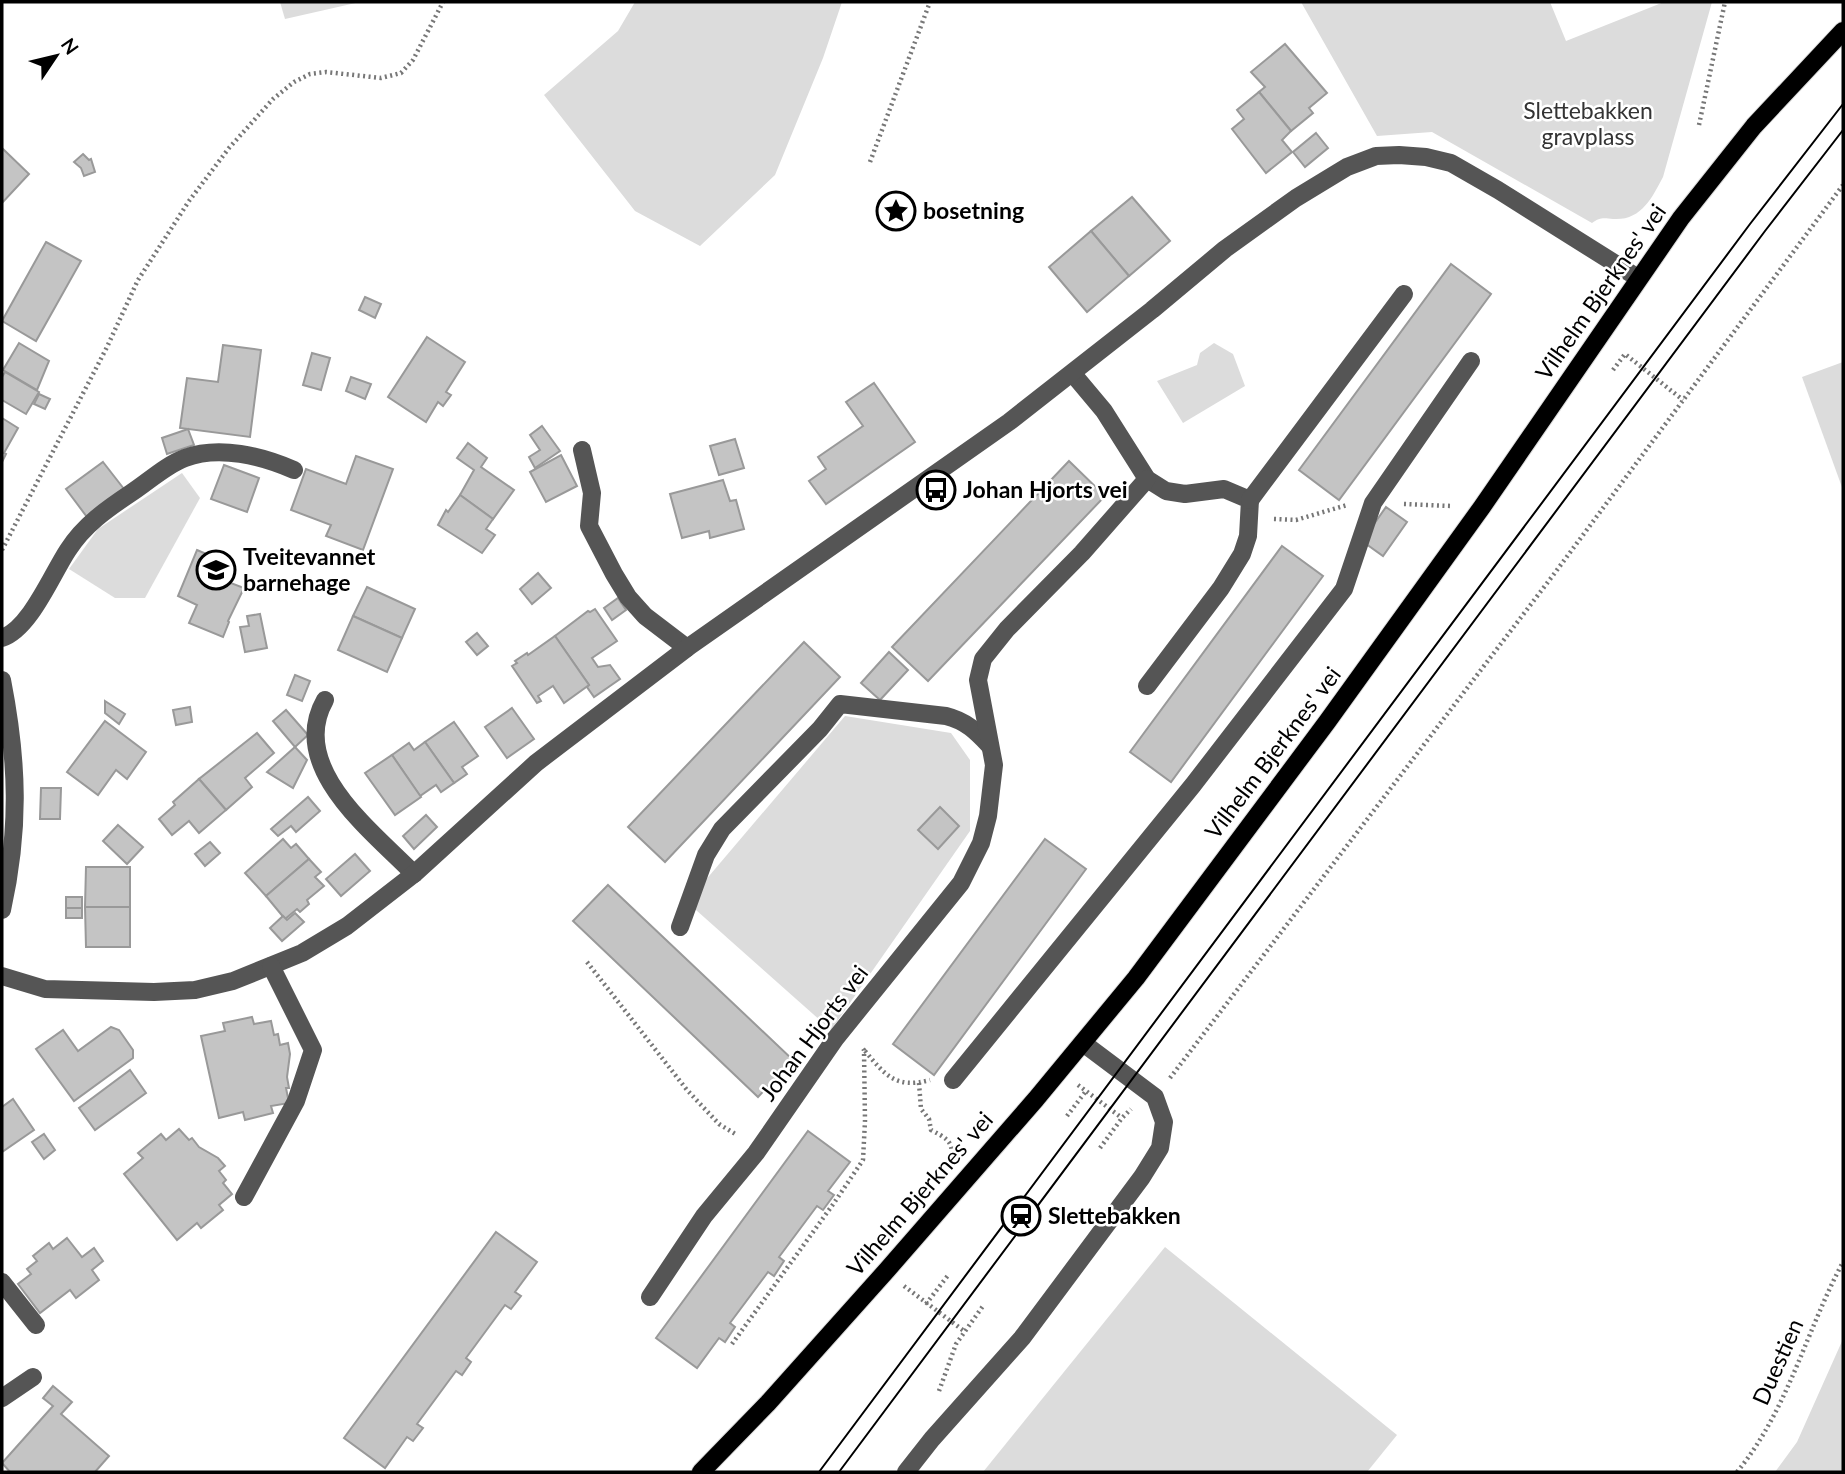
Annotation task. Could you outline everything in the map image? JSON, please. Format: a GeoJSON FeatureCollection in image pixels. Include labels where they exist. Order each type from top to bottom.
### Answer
{"type":"FeatureCollection","features":[{"type":"Feature","properties":{"kind":"main road","name":"Vilhelm Bjerknes' vei"},"geometry":{"type":"LineString","coordinates":[[701,1472],[768,1403],[887,1270],[1136,978],[1327,722],[1482,507],[1681,218],[1754,126],[1843,31]]}},
{"type":"Feature","properties":{"kind":"street"},"geometry":{"type":"LineString","coordinates":[[2,976],[45,989],[154,992],[195,990],[233,981],[302,953],[347,926],[414,874],[536,763],[687,648],[850,536],[1073,374],[1225,249],[1347,167],[1376,156],[1426,157],[1451,163],[1639,278]]}},
{"type":"Feature","properties":{"kind":"street"},"geometry":{"type":"LineString","coordinates":[[1147,686],[1221,588],[1242,554],[1248,536],[1250,500],[1404,294]]}},
{"type":"Feature","properties":{"kind":"street"},"geometry":{"type":"LineString","coordinates":[[953,1080],[1193,785],[1344,589],[1373,503],[1471,361]]}},
{"type":"Feature","properties":{"kind":"street"},"geometry":{"type":"LineString","coordinates":[[1073,374],[1104,411],[1147,479],[1166,491],[1185,494],[1224,489],[1250,500]]}},
{"type":"Feature","properties":{"kind":"street"},"geometry":{"type":"LineString","coordinates":[[582,450],[592,493],[589,526],[608,562],[628,597],[645,617],[687,648]]}},
{"type":"Feature","properties":{"kind":"street"},"geometry":{"type":"LineString","coordinates":[[2,638],[24,620],[80,532],[120,500],[183,458],[230,453],[275,461],[294,470]]}},
{"type":"Feature","properties":{"kind":"street","name":"Johan Hjorts vei"},"geometry":{"type":"LineString","coordinates":[[650,1297],[704,1216],[759,1149],[846,1025],[961,883],[981,843],[988,816],[994,765],[978,680],[983,659],[1007,629],[1082,554],[1147,479]]}},
{"type":"Feature","properties":{"kind":"street"},"geometry":{"type":"LineString","coordinates":[[2,680],[11,734],[16,799],[15,830],[2,910]]}},
{"type":"Feature","properties":{"kind":"street"},"geometry":{"type":"LineString","coordinates":[[326,700],[317,718],[316,749],[325,775],[369,831],[414,874]]}},
{"type":"Feature","properties":{"kind":"street"},"geometry":{"type":"LineString","coordinates":[[680,927],[706,855],[722,829],[820,729],[840,704],[946,716],[968,725],[990,746]]}},
{"type":"Feature","properties":{"kind":"street"},"geometry":{"type":"LineString","coordinates":[[244,1197],[296,1101],[313,1049],[271,966]]}},
{"type":"Feature","properties":{"kind":"street"},"geometry":{"type":"LineString","coordinates":[[906,1472],[1022,1338],[1142,1177],[1160,1148],[1163,1135],[1162,1112],[1155,1097],[1083,1043]]}},
{"type":"Feature","properties":{"kind":"street"},"geometry":{"type":"LineString","coordinates":[[2,1282],[36,1325]]}},
{"type":"Feature","properties":{"kind":"street"},"geometry":{"type":"LineString","coordinates":[[2,1398],[33,1377]]}},
{"type":"Feature","properties":{"kind":"path"},"geometry":{"type":"LineString","coordinates":[[2,550],[107,347],[138,280],[189,201],[229,148],[273,99],[294,82],[310,74],[326,72],[382,78],[401,73],[412,60],[443,2]]}},
{"type":"Feature","properties":{"kind":"path"},"geometry":{"type":"LineString","coordinates":[[870,162],[930,2]]}},
{"type":"Feature","properties":{"kind":"path"},"geometry":{"type":"LineString","coordinates":[[1699,125],[1725,2]]}},
{"type":"Feature","properties":{"kind":"path"},"geometry":{"type":"LineString","coordinates":[[1100,1148],[1130,1109],[1140,1108],[1155,1097],[1554,574],[1843,185]]}},
{"type":"Feature","properties":{"kind":"path"},"geometry":{"type":"LineString","coordinates":[[1613,370],[1625,354],[1683,400]]}},
{"type":"Feature","properties":{"kind":"path"},"geometry":{"type":"LineString","coordinates":[[587,962],[687,1090],[719,1124],[759,1149]]}},
{"type":"Feature","properties":{"kind":"path"},"geometry":{"type":"LineString","coordinates":[[846,1025],[884,1074],[911,1085],[932,1080],[953,1080]]}},
{"type":"Feature","properties":{"kind":"path"},"geometry":{"type":"LineString","coordinates":[[732,1344],[863,1160],[864,1050]]}},
{"type":"Feature","properties":{"kind":"path"},"geometry":{"type":"LineString","coordinates":[[919,1083],[921,1109],[929,1119],[931,1130],[950,1142],[953,1147],[950,1157]]}},
{"type":"Feature","properties":{"kind":"path"},"geometry":{"type":"LineString","coordinates":[[1077,1084],[1122,1118]]}},
{"type":"Feature","properties":{"kind":"path"},"geometry":{"type":"LineString","coordinates":[[1067,1116],[1086,1091]]}},
{"type":"Feature","properties":{"kind":"path","name":"Duestien"},"geometry":{"type":"LineString","coordinates":[[1737,1472],[1776,1415],[1843,1262]]}},
{"type":"Feature","properties":{"kind":"path"},"geometry":{"type":"LineString","coordinates":[[926,1304],[949,1274]]}},
{"type":"Feature","properties":{"kind":"path"},"geometry":{"type":"LineString","coordinates":[[910,1292],[964,1331]]}},
{"type":"Feature","properties":{"kind":"path"},"geometry":{"type":"LineString","coordinates":[[932,1439],[932,1413],[953,1350],[982,1306]]}},
{"type":"Feature","properties":{"kind":"green space"},"geometry":{"type":"Polygon","coordinates":[[[280,2],[360,2],[285,19],[280,2]]]}},
{"type":"Feature","properties":{"kind":"green space"},"geometry":{"type":"Polygon","coordinates":[[[635,2],[842,2],[823,58],[775,175],[700,246],[635,211],[544,95],[618,31],[635,2]]]}},
{"type":"Feature","properties":{"kind":"green space","name":"Slettebakken gravplass"},"geometry":{"type":"Polygon","coordinates":[[[1301,2],[1550,2],[1566,41],[1664,2],[1712,2],[1659,185],[1644,207],[1631,216],[1623,219],[1602,218],[1592,223],[1432,132],[1377,136],[1301,2]]]}},
{"type":"Feature","properties":{"kind":"green space"},"geometry":{"type":"Polygon","coordinates":[[[1214,343],[1233,354],[1245,386],[1183,423],[1157,381],[1197,365],[1200,353],[1214,343]]]}},
{"type":"Feature","properties":{"kind":"green space"},"geometry":{"type":"Polygon","coordinates":[[[1843,362],[1843,490],[1802,377],[1843,362]]]}},
{"type":"Feature","properties":{"kind":"green space"},"geometry":{"type":"Polygon","coordinates":[[[182,473],[200,498],[145,598],[115,598],[69,569],[98,529],[182,473]]]}},
{"type":"Feature","properties":{"kind":"green space"},"geometry":{"type":"Polygon","coordinates":[[[845,716],[951,733],[970,760],[970,831],[831,1030],[687,902],[845,716]]]}},
{"type":"Feature","properties":{"kind":"green space"},"geometry":{"type":"Polygon","coordinates":[[[1165,1247],[1397,1435],[1367,1472],[983,1472],[1165,1247]]]}},
{"type":"Feature","properties":{"kind":"green space"},"geometry":{"type":"Polygon","coordinates":[[[1843,1339],[1843,1472],[1775,1472],[1797,1442],[1843,1339]]]}},
{"type":"Feature","properties":{"kind":"building"},"geometry":{"type":"Polygon","coordinates":[[[1285,44],[1327,93],[1309,108],[1313,113],[1291,131],[1259,92],[1265,87],[1251,72],[1285,44]]]}},
{"type":"Feature","properties":{"kind":"building"},"geometry":{"type":"Polygon","coordinates":[[[1259,92],[1291,131],[1282,140],[1292,152],[1266,173],[1232,129],[1244,119],[1237,110],[1259,92]]]}},
{"type":"Feature","properties":{"kind":"building"},"geometry":{"type":"Polygon","coordinates":[[[1316,133],[1328,148],[1305,167],[1293,152],[1316,133]]]}},
{"type":"Feature","properties":{"kind":"building"},"geometry":{"type":"Polygon","coordinates":[[[2,148],[29,174],[2,203],[2,148]]]}},
{"type":"Feature","properties":{"kind":"building"},"geometry":{"type":"Polygon","coordinates":[[[83,154],[91,159],[95,172],[84,176],[81,168],[74,162],[83,154]]]}},
{"type":"Feature","properties":{"kind":"building"},"geometry":{"type":"Polygon","coordinates":[[[1132,197],[1170,241],[1129,276],[1091,231],[1132,197]]]}},
{"type":"Feature","properties":{"kind":"building"},"geometry":{"type":"Polygon","coordinates":[[[1091,231],[1129,276],[1087,312],[1049,267],[1091,231]]]}},
{"type":"Feature","properties":{"kind":"building"},"geometry":{"type":"Polygon","coordinates":[[[46,242],[81,261],[36,341],[2,321],[46,242]]]}},
{"type":"Feature","properties":{"kind":"building"},"geometry":{"type":"Polygon","coordinates":[[[1451,264],[1491,294],[1339,500],[1299,470],[1451,264]]]}},
{"type":"Feature","properties":{"kind":"building"},"geometry":{"type":"Polygon","coordinates":[[[365,297],[381,304],[375,318],[359,310],[365,297]]]}},
{"type":"Feature","properties":{"kind":"building"},"geometry":{"type":"Polygon","coordinates":[[[427,337],[465,362],[446,392],[451,395],[443,406],[438,402],[426,422],[388,397],[427,337]]]}},
{"type":"Feature","properties":{"kind":"building"},"geometry":{"type":"Polygon","coordinates":[[[19,343],[49,361],[37,390],[3,370],[19,343]]]}},
{"type":"Feature","properties":{"kind":"building"},"geometry":{"type":"Polygon","coordinates":[[[223,345],[261,350],[250,437],[180,428],[187,378],[218,382],[223,345]]]}},
{"type":"Feature","properties":{"kind":"building"},"geometry":{"type":"Polygon","coordinates":[[[312,353],[330,358],[321,390],[303,385],[312,353]]]}},
{"type":"Feature","properties":{"kind":"building"},"geometry":{"type":"Polygon","coordinates":[[[5,372],[39,392],[26,414],[2,400],[2,377],[5,372]]]}},
{"type":"Feature","properties":{"kind":"building"},"geometry":{"type":"Polygon","coordinates":[[[351,377],[371,384],[365,399],[346,391],[351,377]]]}},
{"type":"Feature","properties":{"kind":"building"},"geometry":{"type":"Polygon","coordinates":[[[874,383],[915,442],[826,504],[809,481],[826,469],[818,457],[863,426],[846,402],[874,383]]]}},
{"type":"Feature","properties":{"kind":"building"},"geometry":{"type":"Polygon","coordinates":[[[39,394],[50,399],[45,409],[34,404],[39,394]]]}},
{"type":"Feature","properties":{"kind":"building"},"geometry":{"type":"Polygon","coordinates":[[[2,418],[18,428],[2,462],[2,418]]]}},
{"type":"Feature","properties":{"kind":"building"},"geometry":{"type":"Polygon","coordinates":[[[542,426],[560,451],[535,468],[529,457],[540,450],[530,435],[542,426]]]}},
{"type":"Feature","properties":{"kind":"building"},"geometry":{"type":"Polygon","coordinates":[[[188,429],[194,445],[167,454],[162,438],[188,429]]]}},
{"type":"Feature","properties":{"kind":"building"},"geometry":{"type":"Polygon","coordinates":[[[735,439],[744,468],[719,475],[710,446],[735,439]]]}},
{"type":"Feature","properties":{"kind":"building"},"geometry":{"type":"Polygon","coordinates":[[[468,443],[487,458],[481,467],[514,490],[493,519],[460,495],[474,470],[457,458],[468,443]]]}},
{"type":"Feature","properties":{"kind":"building"},"geometry":{"type":"Polygon","coordinates":[[[561,455],[577,486],[546,502],[530,472],[561,455]]]}},
{"type":"Feature","properties":{"kind":"building"},"geometry":{"type":"Polygon","coordinates":[[[356,456],[393,469],[363,550],[326,536],[331,525],[291,510],[306,469],[346,484],[356,456]]]}},
{"type":"Feature","properties":{"kind":"building"},"geometry":{"type":"Polygon","coordinates":[[[1069,461],[1105,496],[928,681],[892,647],[1069,461]]]}},
{"type":"Feature","properties":{"kind":"building"},"geometry":{"type":"Polygon","coordinates":[[[103,462],[124,489],[87,517],[66,489],[103,462]]]}},
{"type":"Feature","properties":{"kind":"building"},"geometry":{"type":"Polygon","coordinates":[[[224,465],[259,478],[247,512],[211,499],[224,465]]]}},
{"type":"Feature","properties":{"kind":"building"},"geometry":{"type":"Polygon","coordinates":[[[723,480],[730,501],[736,500],[744,529],[710,538],[709,531],[682,538],[670,494],[723,480]]]}},
{"type":"Feature","properties":{"kind":"building"},"geometry":{"type":"Polygon","coordinates":[[[460,495],[493,519],[486,529],[495,535],[482,553],[438,525],[446,510],[448,512],[460,495]]]}},
{"type":"Feature","properties":{"kind":"building"},"geometry":{"type":"Polygon","coordinates":[[[1386,507],[1407,522],[1383,556],[1362,541],[1386,507]]]}},
{"type":"Feature","properties":{"kind":"building"},"geometry":{"type":"Polygon","coordinates":[[[1282,546],[1323,576],[1171,782],[1130,752],[1282,546]]]}},
{"type":"Feature","properties":{"kind":"building"},"geometry":{"type":"Polygon","coordinates":[[[197,550],[234,566],[228,582],[244,588],[223,637],[189,623],[197,605],[178,596],[197,550]]]}},
{"type":"Feature","properties":{"kind":"building"},"geometry":{"type":"Polygon","coordinates":[[[538,573],[551,588],[532,604],[520,589],[538,573]]]}},
{"type":"Feature","properties":{"kind":"building"},"geometry":{"type":"Polygon","coordinates":[[[367,587],[415,609],[402,638],[353,616],[367,587]]]}},
{"type":"Feature","properties":{"kind":"building"},"geometry":{"type":"Polygon","coordinates":[[[618,598],[626,610],[612,620],[604,608],[618,598]]]}},
{"type":"Feature","properties":{"kind":"building"},"geometry":{"type":"Polygon","coordinates":[[[595,609],[617,641],[592,658],[598,667],[610,665],[620,679],[594,697],[587,687],[589,685],[555,636],[588,611],[595,609]]]}},
{"type":"Feature","properties":{"kind":"building"},"geometry":{"type":"Polygon","coordinates":[[[260,614],[267,648],[245,652],[240,627],[249,626],[247,616],[260,614]]]}},
{"type":"Feature","properties":{"kind":"building"},"geometry":{"type":"Polygon","coordinates":[[[353,616],[402,638],[387,672],[338,650],[353,616]]]}},
{"type":"Feature","properties":{"kind":"building"},"geometry":{"type":"Polygon","coordinates":[[[477,633],[488,646],[477,655],[466,642],[477,633]]]}},
{"type":"Feature","properties":{"kind":"building"},"geometry":{"type":"Polygon","coordinates":[[[555,636],[589,685],[564,703],[553,686],[538,696],[541,701],[537,703],[512,666],[517,663],[515,661],[555,636]]]}},
{"type":"Feature","properties":{"kind":"building"},"geometry":{"type":"Polygon","coordinates":[[[804,642],[840,677],[665,862],[628,827],[804,642]]]}},
{"type":"Feature","properties":{"kind":"building"},"geometry":{"type":"Polygon","coordinates":[[[889,652],[908,670],[880,700],[861,683],[889,652]]]}},
{"type":"Feature","properties":{"kind":"building"},"geometry":{"type":"Polygon","coordinates":[[[295,675],[310,681],[302,701],[287,695],[295,675]]]}},
{"type":"Feature","properties":{"kind":"building"},"geometry":{"type":"Polygon","coordinates":[[[105,701],[125,714],[119,724],[105,713],[105,701]]]}},
{"type":"Feature","properties":{"kind":"building"},"geometry":{"type":"Polygon","coordinates":[[[190,707],[192,722],[176,725],[173,710],[190,707]]]}},
{"type":"Feature","properties":{"kind":"building"},"geometry":{"type":"Polygon","coordinates":[[[512,708],[534,739],[507,758],[485,727],[512,708]]]}},
{"type":"Feature","properties":{"kind":"building"},"geometry":{"type":"Polygon","coordinates":[[[286,710],[308,735],[295,747],[273,721],[286,710]]]}},
{"type":"Feature","properties":{"kind":"building"},"geometry":{"type":"Polygon","coordinates":[[[105,721],[146,752],[127,779],[116,770],[98,795],[67,772],[105,721]]]}},
{"type":"Feature","properties":{"kind":"building"},"geometry":{"type":"Polygon","coordinates":[[[454,722],[478,756],[462,767],[467,774],[454,783],[425,742],[454,722]]]}},
{"type":"Feature","properties":{"kind":"building"},"geometry":{"type":"Polygon","coordinates":[[[257,733],[274,753],[245,778],[252,787],[226,810],[199,779],[257,733]]]}},
{"type":"Feature","properties":{"kind":"building"},"geometry":{"type":"Polygon","coordinates":[[[425,742],[454,783],[441,792],[436,785],[420,796],[392,755],[409,743],[414,750],[425,742]]]}},
{"type":"Feature","properties":{"kind":"building"},"geometry":{"type":"Polygon","coordinates":[[[295,747],[307,760],[293,788],[267,772],[295,747]]]}},
{"type":"Feature","properties":{"kind":"building"},"geometry":{"type":"Polygon","coordinates":[[[392,755],[421,797],[395,815],[365,773],[392,755]]]}},
{"type":"Feature","properties":{"kind":"building"},"geometry":{"type":"Polygon","coordinates":[[[199,779],[226,810],[199,833],[189,821],[172,835],[159,819],[175,805],[173,802],[199,779]]]}},
{"type":"Feature","properties":{"kind":"building"},"geometry":{"type":"Polygon","coordinates":[[[41,788],[61,788],[60,819],[40,819],[41,788]]]}},
{"type":"Feature","properties":{"kind":"building"},"geometry":{"type":"Polygon","coordinates":[[[308,797],[320,811],[296,832],[291,826],[278,836],[271,829],[308,797]]]}},
{"type":"Feature","properties":{"kind":"building"},"geometry":{"type":"Polygon","coordinates":[[[940,807],[959,826],[938,849],[918,830],[940,807]]]}},
{"type":"Feature","properties":{"kind":"building"},"geometry":{"type":"Polygon","coordinates":[[[426,815],[437,827],[414,849],[403,836],[426,815]]]}},
{"type":"Feature","properties":{"kind":"building"},"geometry":{"type":"Polygon","coordinates":[[[118,825],[143,847],[127,864],[103,841],[118,825]]]}},
{"type":"Feature","properties":{"kind":"building"},"geometry":{"type":"Polygon","coordinates":[[[283,839],[291,848],[296,844],[309,859],[266,896],[245,873],[283,839]]]}},
{"type":"Feature","properties":{"kind":"building"},"geometry":{"type":"Polygon","coordinates":[[[1045,839],[1086,869],[934,1075],[893,1044],[1045,839]]]}},
{"type":"Feature","properties":{"kind":"building"},"geometry":{"type":"Polygon","coordinates":[[[210,842],[220,853],[205,866],[195,854],[210,842]]]}},
{"type":"Feature","properties":{"kind":"building"},"geometry":{"type":"Polygon","coordinates":[[[355,854],[370,871],[341,896],[326,879],[355,854]]]}},
{"type":"Feature","properties":{"kind":"building"},"geometry":{"type":"Polygon","coordinates":[[[309,859],[321,872],[315,877],[324,886],[307,900],[309,904],[300,912],[297,909],[285,919],[266,896],[309,859]]]}},
{"type":"Feature","properties":{"kind":"building"},"geometry":{"type":"Polygon","coordinates":[[[86,867],[130,867],[130,907],[85,907],[86,867]]]}},
{"type":"Feature","properties":{"kind":"building"},"geometry":{"type":"Polygon","coordinates":[[[608,885],[793,1060],[758,1097],[573,921],[608,885]]]}},
{"type":"Feature","properties":{"kind":"building"},"geometry":{"type":"Polygon","coordinates":[[[66,897],[82,897],[82,908],[66,908],[66,897]]]}},
{"type":"Feature","properties":{"kind":"building"},"geometry":{"type":"Polygon","coordinates":[[[85,907],[130,907],[130,947],[86,947],[85,907]]]}},
{"type":"Feature","properties":{"kind":"building"},"geometry":{"type":"Polygon","coordinates":[[[66,908],[82,908],[82,918],[66,918],[66,908]]]}},
{"type":"Feature","properties":{"kind":"building"},"geometry":{"type":"Polygon","coordinates":[[[295,913],[304,922],[282,941],[270,928],[283,916],[287,920],[295,913]]]}},
{"type":"Feature","properties":{"kind":"building"},"geometry":{"type":"Polygon","coordinates":[[[252,1017],[254,1024],[271,1021],[274,1035],[278,1034],[280,1045],[288,1043],[289,1088],[286,1088],[289,1103],[271,1106],[273,1113],[245,1120],[243,1112],[219,1118],[201,1036],[225,1031],[223,1023],[252,1017]]]}},
{"type":"Feature","properties":{"kind":"building"},"geometry":{"type":"Polygon","coordinates":[[[111,1027],[119,1030],[133,1050],[133,1058],[74,1101],[36,1049],[63,1030],[78,1051],[111,1027]]]}},
{"type":"Feature","properties":{"kind":"building"},"geometry":{"type":"Polygon","coordinates":[[[130,1070],[146,1093],[95,1130],[79,1108],[130,1070]]]}},
{"type":"Feature","properties":{"kind":"building"},"geometry":{"type":"Polygon","coordinates":[[[13,1099],[34,1130],[2,1152],[2,1107],[13,1099]]]}},
{"type":"Feature","properties":{"kind":"building"},"geometry":{"type":"Polygon","coordinates":[[[179,1129],[189,1140],[192,1138],[199,1147],[218,1158],[225,1166],[219,1171],[226,1180],[223,1183],[232,1194],[219,1205],[223,1210],[201,1228],[197,1223],[177,1240],[124,1174],[143,1158],[138,1153],[161,1134],[166,1140],[179,1129]]]}},
{"type":"Feature","properties":{"kind":"building"},"geometry":{"type":"Polygon","coordinates":[[[808,1131],[850,1162],[828,1191],[834,1195],[823,1210],[817,1206],[779,1257],[784,1261],[774,1276],[768,1272],[730,1323],[735,1327],[725,1342],[719,1338],[697,1368],[656,1338],[808,1131]]]}},
{"type":"Feature","properties":{"kind":"building"},"geometry":{"type":"Polygon","coordinates":[[[44,1134],[55,1150],[44,1159],[32,1142],[44,1134]]]}},
{"type":"Feature","properties":{"kind":"building"},"geometry":{"type":"Polygon","coordinates":[[[496,1232],[537,1262],[515,1292],[521,1296],[511,1309],[505,1305],[466,1358],[471,1362],[462,1375],[456,1371],[417,1424],[423,1428],[413,1441],[407,1437],[385,1468],[344,1438],[496,1232]]]}},
{"type":"Feature","properties":{"kind":"building"},"geometry":{"type":"Polygon","coordinates":[[[67,1238],[82,1257],[94,1248],[103,1261],[92,1270],[99,1280],[76,1298],[70,1290],[40,1313],[18,1284],[31,1274],[27,1269],[37,1261],[33,1256],[49,1243],[53,1249],[67,1238]]]}},
{"type":"Feature","properties":{"kind":"building"},"geometry":{"type":"Polygon","coordinates":[[[53,1386],[72,1402],[61,1414],[109,1456],[95,1472],[10,1472],[2,1463],[53,1406],[43,1398],[53,1386]]]}},
{"type":"Feature","properties":{"kind":"tram line"},"geometry":{"type":"LineString","coordinates":[[819,1472],[1750,224],[1843,104]]}},
{"type":"Feature","properties":{"kind":"tram line"},"geometry":{"type":"LineString","coordinates":[[839,1472],[1843,130]]}},
{"type":"Feature","properties":{"kind":"place","name":"bosetning"},"geometry":{"type":"Point","coordinates":[896,211]}},
{"type":"Feature","properties":{"kind":"place","name":"Johan Hjorts vei"},"geometry":{"type":"Point","coordinates":[936,490]}},
{"type":"Feature","properties":{"kind":"place","name":"Tveitevannet barnehage"},"geometry":{"type":"Point","coordinates":[216,570]}},
{"type":"Feature","properties":{"kind":"place","name":"Slettebakken"},"geometry":{"type":"Point","coordinates":[1021,1216]}}]}
